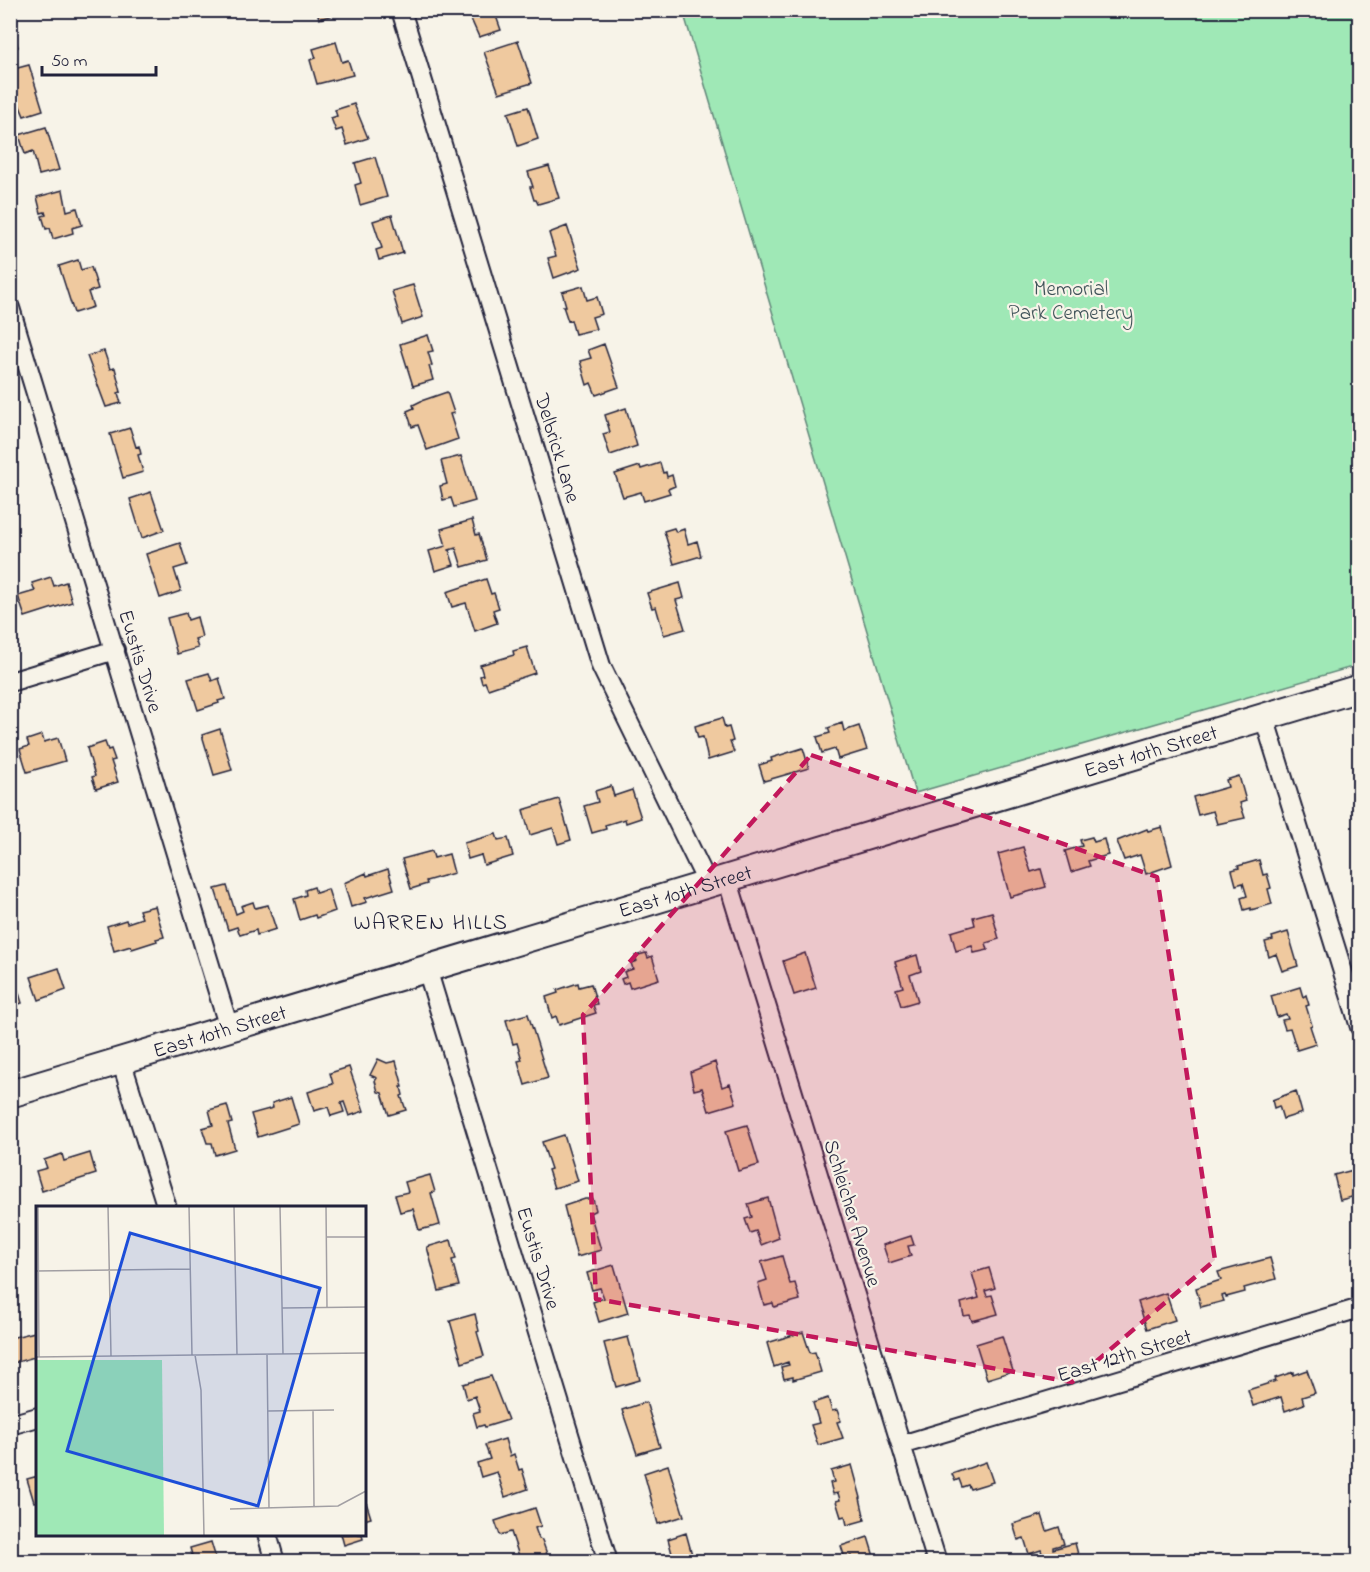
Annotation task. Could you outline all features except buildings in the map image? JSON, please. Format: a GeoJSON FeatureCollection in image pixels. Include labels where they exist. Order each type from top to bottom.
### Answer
{"type":"FeatureCollection","features":[{"type":"Feature","properties":{"kind":"main road","name":"East 10th Street"},"geometry":{"type":"LineString","coordinates":[[10,1094],[1359,688]]}},
{"type":"Feature","properties":{"kind":"street","name":"Delbrick Lane"},"geometry":{"type":"LineString","coordinates":[[401,10],[601,666],[717,881]]}},
{"type":"Feature","properties":{"kind":"street","name":"Eustis Drive"},"geometry":{"type":"LineString","coordinates":[[10,308],[229,1028]]}},
{"type":"Feature","properties":{"kind":"street"},"geometry":{"type":"LineString","coordinates":[[10,682],[114,650]]}},
{"type":"Feature","properties":{"kind":"street"},"geometry":{"type":"LineString","coordinates":[[1264,717],[1359,1027]]}},
{"type":"Feature","properties":{"kind":"street","name":"Schleicher Avenue"},"geometry":{"type":"LineString","coordinates":[[717,881],[937,1562]]}},
{"type":"Feature","properties":{"kind":"street","name":"Eustis Drive"},"geometry":{"type":"LineString","coordinates":[[427,969],[608,1562]]}},
{"type":"Feature","properties":{"kind":"street"},"geometry":{"type":"LineString","coordinates":[[122,1060],[166,1206]]}},
{"type":"Feature","properties":{"kind":"street","name":"East 12th Street"},"geometry":{"type":"LineString","coordinates":[[901,1445],[1359,1308]]}},
{"type":"Feature","properties":{"kind":"street"},"geometry":{"type":"LineString","coordinates":[[10,1425],[36,1418]]}},
{"type":"Feature","properties":{"kind":"street"},"geometry":{"type":"LineString","coordinates":[[268,1536],[276,1562]]}},
{"type":"Feature","properties":{"kind":"highlighted area"},"geometry":{"type":"Polygon","coordinates":[[[811,755],[1157,877],[1215,1260],[1072,1382],[596,1299],[583,1015],[811,755]]]}},
{"type":"Feature","properties":{"kind":"green space","name":"Memorial Park Cemetery"},"geometry":{"type":"Polygon","coordinates":[[[683,11],[1359,11],[1359,665],[915,793],[683,11]]]}},
{"type":"Feature","properties":{"kind":"district","name":"WARREN HILLS"},"geometry":{"type":"Point","coordinates":[431,921]}}]}
